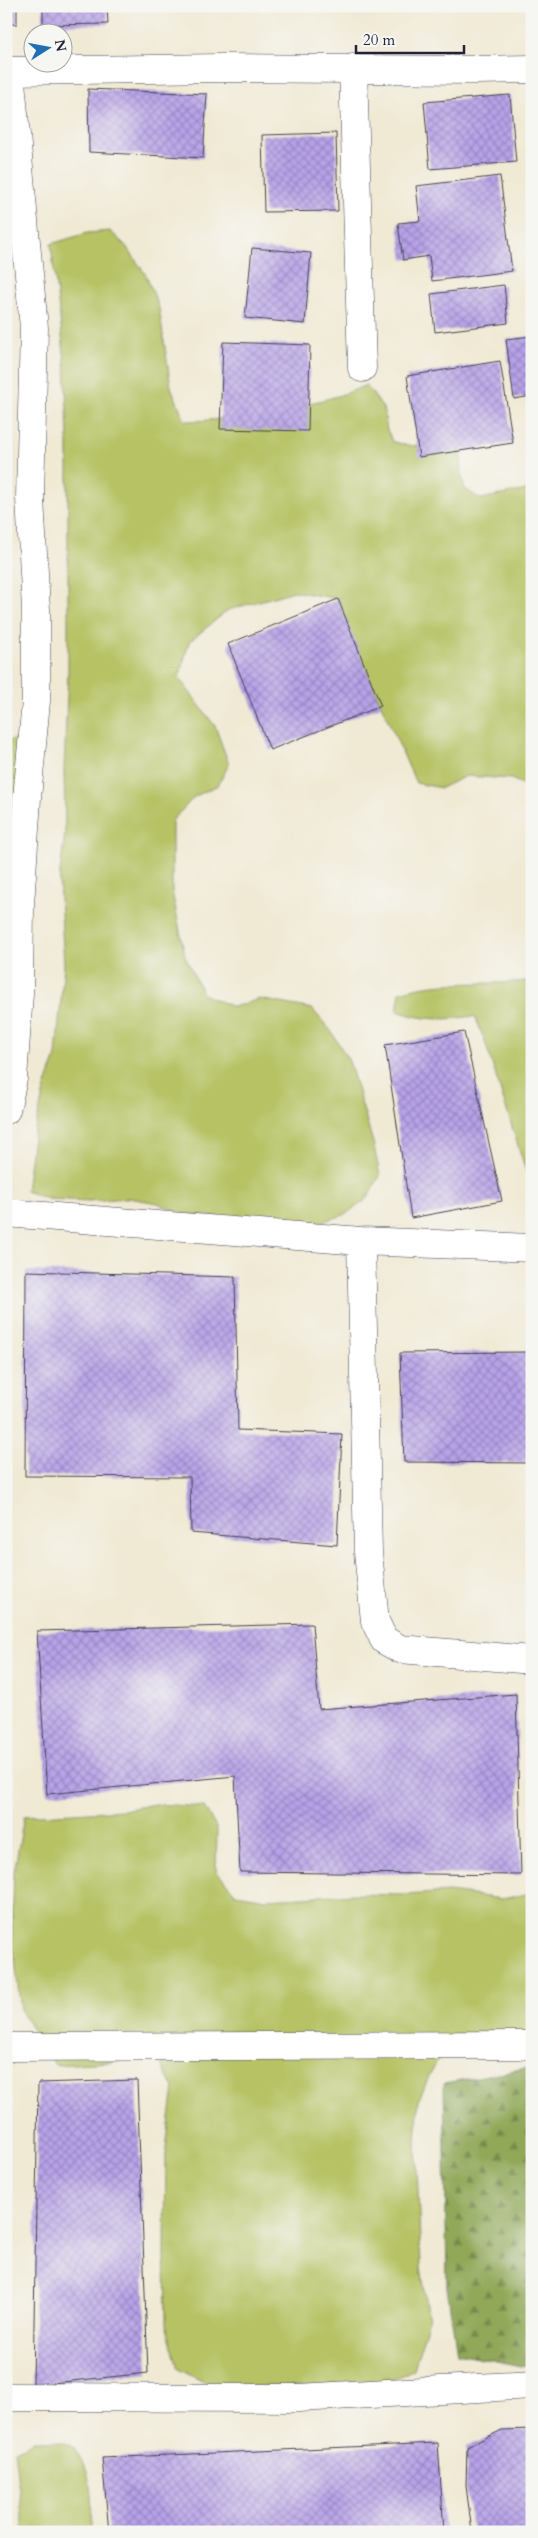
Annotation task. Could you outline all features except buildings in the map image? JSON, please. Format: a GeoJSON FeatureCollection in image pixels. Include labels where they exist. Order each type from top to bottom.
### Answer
{"type":"FeatureCollection","features":[{"type":"Feature","properties":{"kind":"street"},"geometry":{"type":"LineString","coordinates":[[6,1110],[13,1079],[19,993],[20,905],[26,798],[36,701],[36,628],[30,498],[34,328],[8,71],[353,68],[532,69]]}},
{"type":"Feature","properties":{"kind":"street"},"geometry":{"type":"LineString","coordinates":[[353,68],[362,368]]}},
{"type":"Feature","properties":{"kind":"street"},"geometry":{"type":"LineString","coordinates":[[6,1213],[361,1241],[532,1248]]}},
{"type":"Feature","properties":{"kind":"street"},"geometry":{"type":"LineString","coordinates":[[361,1241],[368,1552],[375,1621],[384,1640],[400,1649],[532,1660]]}},
{"type":"Feature","properties":{"kind":"street"},"geometry":{"type":"LineString","coordinates":[[6,2047],[532,2045]]}},
{"type":"Feature","properties":{"kind":"street"},"geometry":{"type":"LineString","coordinates":[[6,2397],[298,2398],[532,2385]]}},
{"type":"Feature","properties":{"kind":"green space"},"geometry":{"type":"Polygon","coordinates":[[[110,231],[126,246],[146,275],[159,308],[171,387],[185,421],[252,415],[320,401],[366,385],[383,408],[387,430],[393,442],[413,446],[458,435],[464,488],[480,499],[532,489],[532,823],[527,786],[511,779],[466,776],[441,788],[416,783],[347,628],[338,599],[294,591],[228,610],[189,642],[179,678],[215,726],[229,764],[218,785],[194,797],[172,821],[172,891],[185,956],[203,994],[233,1007],[260,999],[312,1009],[331,1031],[349,1061],[374,1146],[380,1176],[366,1200],[344,1215],[318,1223],[273,1222],[182,1214],[158,1203],[129,1198],[89,1201],[48,1199],[26,1191],[33,1137],[44,1091],[56,1056],[64,964],[59,881],[65,833],[64,770],[68,671],[68,437],[65,361],[51,244],[87,233],[110,231]]]}},
{"type":"Feature","properties":{"kind":"green space"},"geometry":{"type":"Polygon","coordinates":[[[25,738],[6,975],[6,741],[25,738]]]}},
{"type":"Feature","properties":{"kind":"green space"},"geometry":{"type":"Polygon","coordinates":[[[532,980],[532,1231],[528,1177],[475,1016],[435,1019],[417,1017],[397,1011],[400,992],[416,988],[433,985],[532,980]]]}},
{"type":"Feature","properties":{"kind":"green space"},"geometry":{"type":"Polygon","coordinates":[[[155,1804],[204,1807],[217,1829],[216,1871],[236,1894],[267,1899],[354,1894],[406,1895],[449,1892],[502,1899],[532,1893],[532,2047],[483,2043],[437,2060],[419,2099],[416,2140],[421,2267],[429,2319],[414,2369],[382,2385],[214,2387],[178,2369],[166,2323],[165,2254],[166,2148],[174,2088],[156,2055],[111,2062],[55,2065],[21,2011],[12,1935],[14,1873],[24,1816],[123,1810],[155,1804]]]}},
{"type":"Feature","properties":{"kind":"green space"},"geometry":{"type":"Polygon","coordinates":[[[532,2067],[532,2368],[457,2353],[447,2288],[444,2083],[532,2067]]]}},
{"type":"Feature","properties":{"kind":"green space"},"geometry":{"type":"Polygon","coordinates":[[[34,2441],[66,2443],[77,2451],[83,2461],[90,2484],[92,2510],[90,2532],[24,2532],[14,2450],[34,2441]]]}}]}
